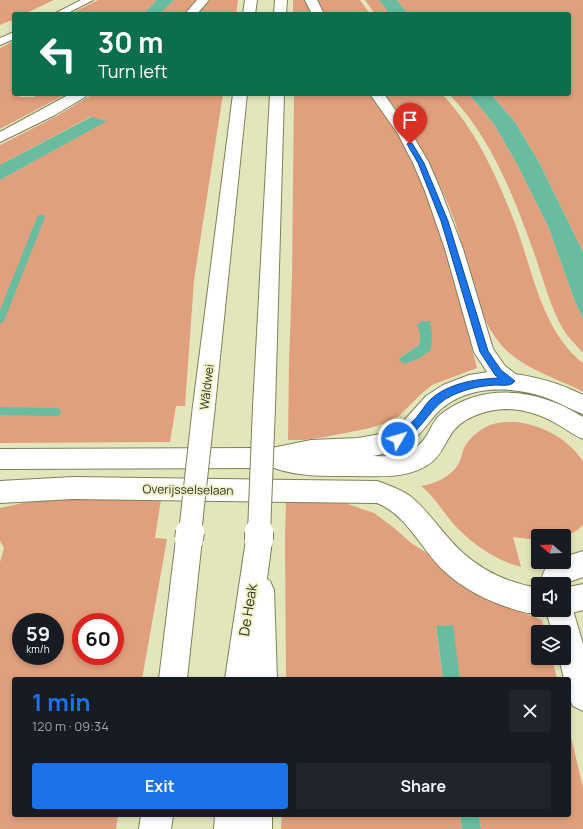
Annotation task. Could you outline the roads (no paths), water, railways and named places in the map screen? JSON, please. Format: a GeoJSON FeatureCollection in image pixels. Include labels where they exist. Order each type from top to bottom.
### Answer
{"type":"FeatureCollection","features":[{"type":"Feature","properties":{"kind":"main road"},"geometry":{"type":"LineString","coordinates":[[193,12],[203,0]]}},
{"type":"Feature","properties":{"kind":"main road"},"geometry":{"type":"LineString","coordinates":[[249,12],[251,0]]}},
{"type":"Feature","properties":{"kind":"main road"},"geometry":{"type":"LineString","coordinates":[[280,12],[281,0]]}},
{"type":"Feature","properties":{"kind":"main road"},"geometry":{"type":"LineString","coordinates":[[311,0],[317,12]]}},
{"type":"Feature","properties":{"kind":"main road"},"geometry":{"type":"LineString","coordinates":[[0,138],[50,112],[77,96]]}},
{"type":"Feature","properties":{"kind":"main road","name":"Wâldwei"},"geometry":{"type":"LineString","coordinates":[[173,677],[240,96]]}},
{"type":"Feature","properties":{"kind":"main road"},"geometry":{"type":"LineString","coordinates":[[263,677],[259,540],[277,96]]}},
{"type":"Feature","properties":{"kind":"main road"},"geometry":{"type":"LineString","coordinates":[[378,96],[405,134],[421,163],[433,190],[454,249],[484,352],[498,372],[510,381]]}},
{"type":"Feature","properties":{"kind":"main road"},"geometry":{"type":"LineString","coordinates":[[0,459],[272,458],[310,450],[370,447],[398,439],[408,432],[432,403],[442,395],[479,382],[510,381],[537,386],[554,391],[583,405]]}},
{"type":"Feature","properties":{"kind":"main road"},"geometry":{"type":"LineString","coordinates":[[272,458],[310,466],[396,466],[412,462],[426,455],[435,444],[447,422],[466,409],[489,401],[520,401],[534,405],[562,415],[583,429]]}},
{"type":"Feature","properties":{"kind":"main road","name":"Overijsselselaan"},"geometry":{"type":"LineString","coordinates":[[0,492],[73,488],[376,492],[387,495],[405,507],[415,516],[453,562],[471,575],[491,587],[508,594],[531,600]]}},
{"type":"Feature","properties":{"kind":"main road","name":"De Heak"},"geometry":{"type":"LineString","coordinates":[[239,677],[259,540]]}},
{"type":"Feature","properties":{"kind":"main road"},"geometry":{"type":"LineString","coordinates":[[554,577],[557,573],[583,564]]}},
{"type":"Feature","properties":{"kind":"main road"},"geometry":{"type":"LineString","coordinates":[[571,600],[583,596]]}},
{"type":"Feature","properties":{"kind":"main road"},"geometry":{"type":"LineString","coordinates":[[562,617],[583,696]]}},
{"type":"Feature","properties":{"kind":"main road"},"geometry":{"type":"LineString","coordinates":[[155,829],[157,817]]}},
{"type":"Feature","properties":{"kind":"main road"},"geometry":{"type":"LineString","coordinates":[[230,829],[231,817]]}},
{"type":"Feature","properties":{"kind":"main road"},"geometry":{"type":"LineString","coordinates":[[256,817],[256,829]]}},
{"type":"Feature","properties":{"kind":"lane"},"geometry":{"type":"LineString","coordinates":[[63,12],[88,0]]}},
{"type":"Feature","properties":{"kind":"lane"},"geometry":{"type":"LineString","coordinates":[[0,42],[12,36]]}},
{"type":"Feature","properties":{"kind":"waterway"},"geometry":{"type":"LineString","coordinates":[[0,321],[41,217]]}},
{"type":"Feature","properties":{"kind":"waterway"},"geometry":{"type":"LineString","coordinates":[[0,411],[56,412]]}}]}
